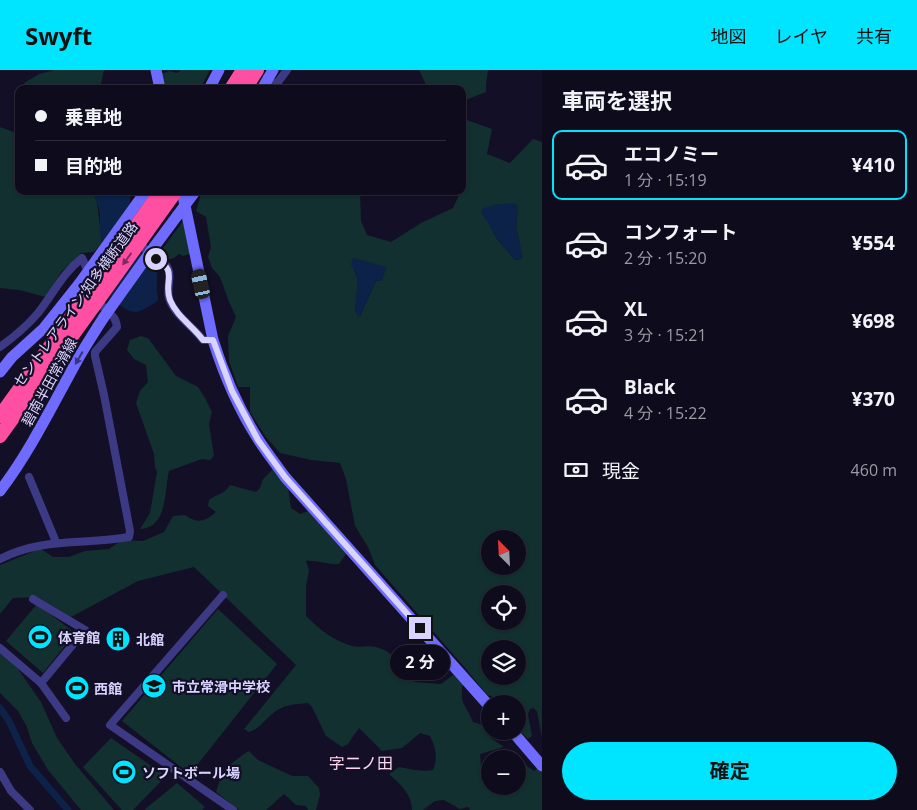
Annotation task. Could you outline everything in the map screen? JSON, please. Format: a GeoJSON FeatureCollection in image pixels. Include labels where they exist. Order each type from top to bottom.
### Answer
{"type":"FeatureCollection","features":[{"type":"Feature","properties":{"kind":"highway"},"geometry":{"type":"LineString","coordinates":[[234,85],[243,70]]}},
{"type":"Feature","properties":{"kind":"highway"},"geometry":{"type":"LineString","coordinates":[[248,85],[257,70]]}},
{"type":"Feature","properties":{"kind":"highway","name":"セントレアライン;知多横断道路"},"geometry":{"type":"LineString","coordinates":[[0,416],[158,195]]}},
{"type":"Feature","properties":{"kind":"highway","name":"セントレアライン;知多横断道路"},"geometry":{"type":"LineString","coordinates":[[0,436],[86,296],[173,195]]}},
{"type":"Feature","properties":{"kind":"street"},"geometry":{"type":"LineString","coordinates":[[156,70],[159,85]]}},
{"type":"Feature","properties":{"kind":"street"},"geometry":{"type":"LineString","coordinates":[[211,85],[219,70]]}},
{"type":"Feature","properties":{"kind":"street"},"geometry":{"type":"LineString","coordinates":[[265,85],[273,70]]}},
{"type":"Feature","properties":{"kind":"street"},"geometry":{"type":"LineString","coordinates":[[270,85],[278,82],[287,70]]}},
{"type":"Feature","properties":{"kind":"street"},"geometry":{"type":"LineString","coordinates":[[138,195],[137,207],[144,249],[165,264],[170,273],[169,297],[178,313],[203,340],[213,340]]}},
{"type":"Feature","properties":{"kind":"street"},"geometry":{"type":"LineString","coordinates":[[0,372],[12,357],[44,328],[86,296],[144,195]]}},
{"type":"Feature","properties":{"kind":"street"},"geometry":{"type":"LineString","coordinates":[[183,195],[213,340],[232,391],[258,440],[285,477],[481,697]]}},
{"type":"Feature","properties":{"kind":"street","name":"碧南半田常滑線"},"geometry":{"type":"LineString","coordinates":[[0,491],[39,432],[79,357],[104,317],[192,195]]}},
{"type":"Feature","properties":{"kind":"street"},"geometry":{"type":"LineString","coordinates":[[0,346],[18,334],[37,314],[61,280],[74,264],[82,258],[96,289],[101,307],[114,316],[116,322],[116,327],[95,352],[95,356],[130,533],[129,537],[122,538],[56,542],[10,554],[0,559]]}},
{"type":"Feature","properties":{"kind":"street"},"geometry":{"type":"LineString","coordinates":[[0,473],[10,473],[18,466]]}},
{"type":"Feature","properties":{"kind":"street"},"geometry":{"type":"LineString","coordinates":[[29,477],[56,542]]}},
{"type":"Feature","properties":{"kind":"street"},"geometry":{"type":"LineString","coordinates":[[223,595],[110,725],[233,810]]}},
{"type":"Feature","properties":{"kind":"street"},"geometry":{"type":"LineString","coordinates":[[33,599],[85,630],[41,683]]}},
{"type":"Feature","properties":{"kind":"street"},"geometry":{"type":"LineString","coordinates":[[0,648],[41,683],[66,718]]}},
{"type":"Feature","properties":{"kind":"street"},"geometry":{"type":"LineString","coordinates":[[520,740],[542,766]]}},
{"type":"Feature","properties":{"kind":"street"},"geometry":{"type":"LineString","coordinates":[[0,772],[11,791],[30,810]]}},
{"type":"Feature","properties":{"kind":"green space"},"geometry":{"type":"Polygon","coordinates":[[[55,70],[104,70],[101,85],[25,85],[24,83],[39,74],[55,70]]]}},
{"type":"Feature","properties":{"kind":"green space"},"geometry":{"type":"Polygon","coordinates":[[[181,70],[210,70],[202,85],[164,85],[161,74],[169,71],[177,73],[181,70]]]}},
{"type":"Feature","properties":{"kind":"green space"},"geometry":{"type":"Polygon","coordinates":[[[419,70],[488,70],[486,92],[466,100],[466,85],[426,85],[419,70]]]}},
{"type":"Feature","properties":{"kind":"green space"},"geometry":{"type":"Polygon","coordinates":[[[467,120],[492,129],[487,154],[510,163],[533,139],[542,142],[542,738],[537,711],[533,708],[530,709],[528,714],[532,736],[528,739],[526,737],[526,695],[487,695],[375,565],[368,547],[355,526],[346,479],[340,463],[311,460],[280,453],[265,436],[250,412],[250,387],[238,387],[229,361],[228,336],[236,317],[220,277],[212,268],[208,257],[211,247],[206,217],[196,211],[201,195],[360,195],[361,221],[367,235],[391,242],[421,223],[453,208],[459,195],[466,195],[467,120]],[[518,206],[492,230],[515,260],[521,259],[522,256],[516,226],[518,206]],[[354,270],[358,280],[355,311],[360,316],[376,281],[382,280],[383,277],[354,270]]]}},
{"type":"Feature","properties":{"kind":"green space"},"geometry":{"type":"Polygon","coordinates":[[[0,127],[15,133],[15,195],[94,195],[97,202],[102,243],[94,252],[81,253],[61,272],[46,297],[19,290],[0,288],[0,127]]]}},
{"type":"Feature","properties":{"kind":"green space"},"geometry":{"type":"Polygon","coordinates":[[[183,221],[190,254],[183,256],[179,254],[169,259],[158,255],[183,221]]]}},
{"type":"Feature","properties":{"kind":"green space"},"geometry":{"type":"Polygon","coordinates":[[[141,336],[148,338],[176,376],[198,387],[205,398],[212,412],[209,424],[214,456],[210,460],[202,459],[169,471],[160,515],[156,522],[149,527],[140,529],[150,513],[157,472],[154,454],[136,403],[140,391],[148,382],[146,365],[134,359],[127,350],[130,340],[141,336]]]}},
{"type":"Feature","properties":{"kind":"green space"},"geometry":{"type":"Polygon","coordinates":[[[273,469],[288,487],[291,508],[300,514],[308,511],[346,554],[339,564],[306,561],[309,570],[306,587],[306,616],[333,638],[345,644],[355,647],[376,647],[389,652],[399,661],[398,671],[415,682],[441,684],[453,675],[463,683],[463,700],[473,722],[481,724],[481,740],[494,740],[504,747],[494,750],[481,750],[481,795],[526,795],[526,765],[534,771],[538,768],[542,772],[542,810],[470,810],[468,807],[460,809],[444,800],[435,801],[423,810],[412,810],[408,794],[389,774],[399,767],[433,770],[436,757],[434,745],[430,736],[420,733],[402,748],[382,751],[359,728],[348,744],[342,747],[326,736],[312,707],[308,703],[283,707],[256,729],[249,732],[244,729],[296,665],[194,567],[138,581],[71,617],[38,597],[13,598],[0,614],[0,565],[41,549],[53,557],[69,557],[85,551],[109,549],[122,540],[143,541],[164,532],[173,516],[185,515],[197,521],[205,520],[216,512],[208,506],[209,500],[223,492],[230,485],[256,492],[260,488],[263,479],[273,469]]]}},
{"type":"Feature","properties":{"kind":"green space","name":"体育館"},"geometry":{"type":"Polygon","coordinates":[[[37,604],[75,633],[43,673],[6,641],[37,604]]]}},
{"type":"Feature","properties":{"kind":"green space"},"geometry":{"type":"Polygon","coordinates":[[[218,609],[277,664],[190,774],[122,721],[218,609]]]}},
{"type":"Feature","properties":{"kind":"green space"},"geometry":{"type":"Polygon","coordinates":[[[0,650],[18,669],[41,702],[57,738],[75,764],[114,810],[81,810],[48,770],[32,743],[27,727],[18,711],[0,693],[0,650]]]}},
{"type":"Feature","properties":{"kind":"green space","name":"ソフトボール場"},"geometry":{"type":"Polygon","coordinates":[[[111,738],[166,776],[133,810],[122,810],[83,767],[111,738]]]}},
{"type":"Feature","properties":{"kind":"green space"},"geometry":{"type":"Polygon","coordinates":[[[249,751],[258,760],[292,776],[308,776],[319,788],[320,795],[316,810],[308,810],[306,806],[296,805],[284,794],[266,810],[239,810],[216,792],[221,777],[228,767],[249,751]]]}},
{"type":"Feature","properties":{"kind":"green space"},"geometry":{"type":"Polygon","coordinates":[[[177,783],[205,807],[202,810],[144,810],[177,783]]]}},
{"type":"Feature","properties":{"kind":"water"},"geometry":{"type":"Polygon","coordinates":[[[94,195],[130,195],[137,246],[152,264],[157,275],[158,301],[141,311],[132,312],[124,308],[117,303],[110,293],[97,202],[94,195]]]}},
{"type":"Feature","properties":{"kind":"water"},"geometry":{"type":"Polygon","coordinates":[[[517,204],[518,207],[516,226],[522,253],[521,259],[515,260],[498,240],[481,212],[482,209],[493,205],[517,204]]]}},
{"type":"Feature","properties":{"kind":"water"},"geometry":{"type":"Polygon","coordinates":[[[353,258],[387,267],[382,280],[376,281],[358,317],[355,311],[358,280],[351,264],[353,258]]]}},
{"type":"Feature","properties":{"kind":"waterway"},"geometry":{"type":"LineString","coordinates":[[0,708],[9,721],[30,766],[68,810]]}},
{"type":"Feature","properties":{"kind":"place","name":"体育館"},"geometry":{"type":"Point","coordinates":[40,637]}},
{"type":"Feature","properties":{"kind":"place","name":"北館"},"geometry":{"type":"Point","coordinates":[118,639]}},
{"type":"Feature","properties":{"kind":"place","name":"市立常滑中学校"},"geometry":{"type":"Point","coordinates":[154,686]}},
{"type":"Feature","properties":{"kind":"place","name":"西館"},"geometry":{"type":"Point","coordinates":[77,688]}},
{"type":"Feature","properties":{"kind":"place","name":"ソフトボール場"},"geometry":{"type":"Point","coordinates":[124,772]}},
{"type":"Feature","properties":{"kind":"district","name":"字二ノ田"},"geometry":{"type":"Point","coordinates":[361,763]}},
{"type":"Feature","properties":{"kind":"route"},"geometry":{"type":"LineString","coordinates":[[156,259],[165,264],[170,273],[169,297],[178,313],[203,340],[213,340],[232,391],[258,440],[285,477],[420,628]]}}]}
